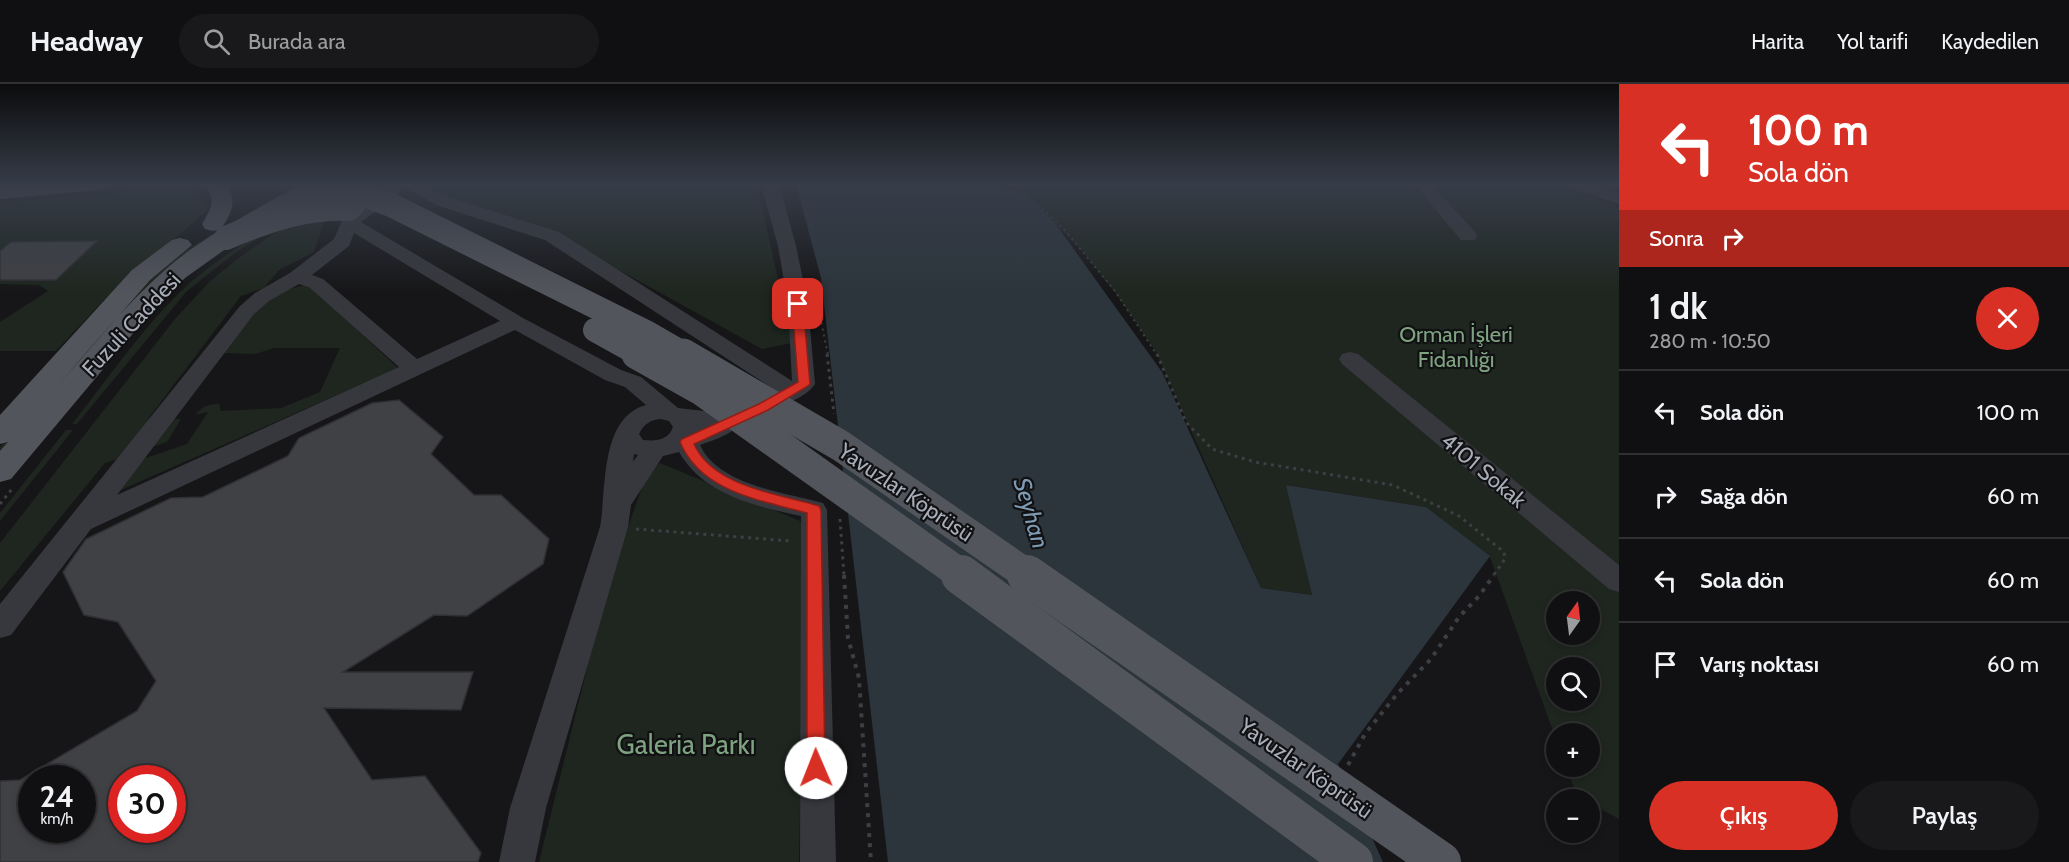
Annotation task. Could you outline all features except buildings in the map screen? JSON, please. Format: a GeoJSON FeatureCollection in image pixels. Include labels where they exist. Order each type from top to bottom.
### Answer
{"type":"FeatureCollection","features":[{"type":"Feature","properties":{"kind":"main road"},"geometry":{"type":"LineString","coordinates":[[221,220],[219,231],[274,220]]}},
{"type":"Feature","properties":{"kind":"main road","name":"Fuzuli Caddesi"},"geometry":{"type":"LineString","coordinates":[[0,434],[141,275],[168,253],[238,220]]}},
{"type":"Feature","properties":{"kind":"main road","name":"Yavuzlar Köprüsü"},"geometry":{"type":"LineString","coordinates":[[419,220],[631,350],[703,391],[855,498],[1353,862]]}},
{"type":"Feature","properties":{"kind":"main road","name":"Yavuzlar Köprüsü"},"geometry":{"type":"LineString","coordinates":[[426,220],[646,332],[841,446],[1441,862]]}},
{"type":"Feature","properties":{"kind":"main road","name":"Fuzuli Caddesi"},"geometry":{"type":"LineString","coordinates":[[7,479],[147,301],[219,231]]}},
{"type":"Feature","properties":{"kind":"street"},"geometry":{"type":"LineString","coordinates":[[0,626],[247,310],[262,297],[297,277],[342,242],[362,220]]}},
{"type":"Feature","properties":{"kind":"street"},"geometry":{"type":"LineString","coordinates":[[406,220],[516,322],[613,375],[633,382],[674,433],[710,472],[740,490],[814,510],[818,862]]}},
{"type":"Feature","properties":{"kind":"street"},"geometry":{"type":"LineString","coordinates":[[503,220],[552,236],[792,391]]}},
{"type":"Feature","properties":{"kind":"street"},"geometry":{"type":"LineString","coordinates":[[613,375],[626,400],[629,428],[635,446],[674,433],[709,433],[804,384],[798,304],[788,246],[781,220]]}},
{"type":"Feature","properties":{"kind":"street"},"geometry":{"type":"LineString","coordinates":[[1454,220],[1468,236]]}},
{"type":"Feature","properties":{"kind":"street"},"geometry":{"type":"LineString","coordinates":[[297,277],[316,283],[415,369]]}},
{"type":"Feature","properties":{"kind":"street"},"geometry":{"type":"LineString","coordinates":[[81,523],[516,322]]}},
{"type":"Feature","properties":{"kind":"street","name":"4101 Sokak"},"geometry":{"type":"LineString","coordinates":[[1350,359],[1619,581]]}},
{"type":"Feature","properties":{"kind":"street"},"geometry":{"type":"LineString","coordinates":[[517,862],[528,808],[616,515],[618,477],[629,428],[649,413],[674,433]]}},
{"type":"Feature","properties":{"kind":"street"},"geometry":{"type":"LineString","coordinates":[[616,515],[674,433]]}},
{"type":"Feature","properties":{"kind":"path"},"geometry":{"type":"LineString","coordinates":[[1055,220],[1115,291],[1155,352],[1186,422],[1212,449],[1255,462],[1393,485],[1459,516],[1504,552],[1505,559],[1492,578],[1460,617],[1431,659],[1397,694],[1365,734],[1348,765]]}},
{"type":"Feature","properties":{"kind":"path"},"geometry":{"type":"LineString","coordinates":[[818,303],[826,341],[835,415]]}},
{"type":"Feature","properties":{"kind":"path"},"geometry":{"type":"LineString","coordinates":[[0,504],[7,479]]}},
{"type":"Feature","properties":{"kind":"path"},"geometry":{"type":"LineString","coordinates":[[839,513],[848,638],[859,678],[871,862]]}},
{"type":"Feature","properties":{"kind":"path"},"geometry":{"type":"LineString","coordinates":[[616,515],[814,543]]}},
{"type":"Feature","properties":{"kind":"green space"},"geometry":{"type":"Polygon","coordinates":[[[0,220],[196,220],[103,301],[56,351],[0,351],[0,322],[48,291],[39,285],[0,284],[0,220]]]}},
{"type":"Feature","properties":{"kind":"green space"},"geometry":{"type":"Polygon","coordinates":[[[236,220],[242,220],[176,262],[149,284],[0,454],[0,447],[142,284],[169,260],[236,220]]]}},
{"type":"Feature","properties":{"kind":"green space"},"geometry":{"type":"Polygon","coordinates":[[[304,220],[324,222],[314,252],[279,270],[264,288],[241,296],[148,419],[181,419],[167,442],[105,463],[0,591],[0,543],[175,319],[209,282],[285,226],[304,220]]]}},
{"type":"Feature","properties":{"kind":"green space"},"geometry":{"type":"Polygon","coordinates":[[[515,220],[765,220],[792,343],[762,349],[550,232],[515,220]]]}},
{"type":"Feature","properties":{"kind":"green space","name":"Orman İşleri Fidanlığı"},"geometry":{"type":"Polygon","coordinates":[[[1052,220],[1619,220],[1619,819],[1600,809],[1600,789],[1574,789],[1570,777],[1600,777],[1600,723],[1550,723],[1490,557],[1426,507],[1287,485],[1312,595],[1261,588],[1156,352],[1119,298],[1083,252],[1052,220]]]}},
{"type":"Feature","properties":{"kind":"green space"},"geometry":{"type":"Polygon","coordinates":[[[278,221],[283,222],[235,253],[187,291],[77,424],[72,424],[137,339],[180,292],[215,263],[278,221]]]}},
{"type":"Feature","properties":{"kind":"green space"},"geometry":{"type":"Polygon","coordinates":[[[308,284],[398,368],[114,493],[134,462],[187,444],[208,412],[195,415],[206,406],[219,404],[221,411],[281,408],[320,392],[340,348],[274,348],[255,354],[221,353],[267,295],[308,284]]]}},
{"type":"Feature","properties":{"kind":"green space"},"geometry":{"type":"Polygon","coordinates":[[[66,430],[73,430],[0,521],[0,513],[66,430]]]}},
{"type":"Feature","properties":{"kind":"green space","name":"Galeria Parkı"},"geometry":{"type":"Polygon","coordinates":[[[660,463],[805,523],[799,862],[539,862],[609,580],[648,471],[660,463]]]}},
{"type":"Feature","properties":{"kind":"water","name":"Seyhan"},"geometry":{"type":"Polygon","coordinates":[[[806,220],[1052,220],[1162,372],[1261,588],[1312,595],[1286,485],[1426,507],[1490,556],[1338,764],[1383,862],[888,862],[821,278],[806,220]]]}},
{"type":"Feature","properties":{"kind":"route"},"geometry":{"type":"LineString","coordinates":[[798,304],[804,384],[763,407],[687,442],[693,455],[710,472],[740,490],[814,510],[816,768]]}}]}
